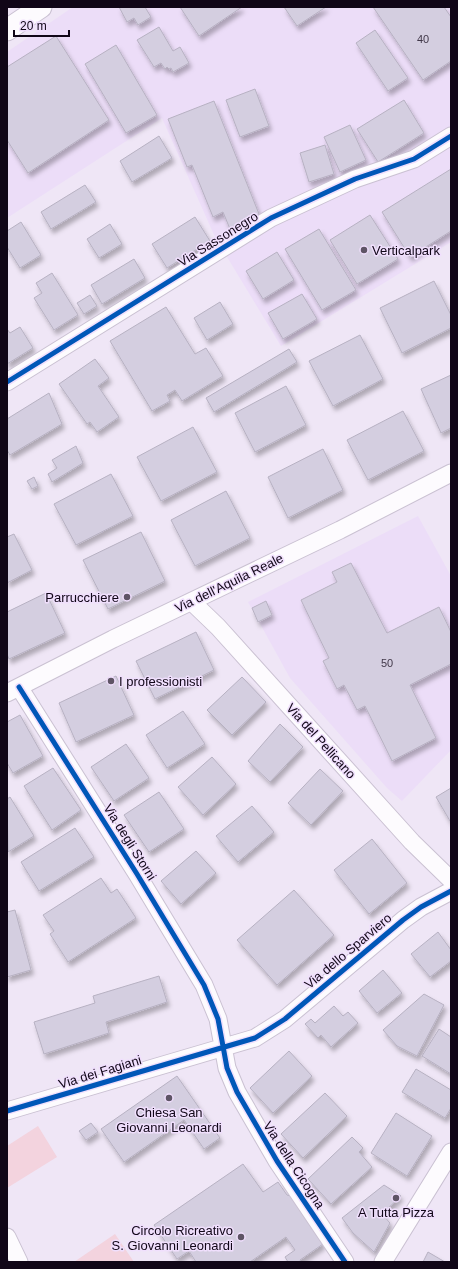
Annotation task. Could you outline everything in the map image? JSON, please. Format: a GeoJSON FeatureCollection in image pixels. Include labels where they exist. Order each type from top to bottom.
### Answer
{"type":"FeatureCollection","features":[{"type":"Feature","properties":{"kind":"street"},"geometry":{"type":"LineString","coordinates":[[7,30],[41,7]]}},
{"type":"Feature","properties":{"kind":"street","name":"Via Sassonegro"},"geometry":{"type":"LineString","coordinates":[[7,382],[279,214],[355,179],[414,159],[451,136]]}},
{"type":"Feature","properties":{"kind":"street","name":"Via dell'Aquila Reale"},"geometry":{"type":"LineString","coordinates":[[13,690],[340,530],[451,473]]}},
{"type":"Feature","properties":{"kind":"street","name":"Via del Pellicano"},"geometry":{"type":"LineString","coordinates":[[192,602],[218,628],[412,842],[451,880]]}},
{"type":"Feature","properties":{"kind":"street","name":"Via degli Storni"},"geometry":{"type":"LineString","coordinates":[[13,690],[151,896],[204,985],[216,1012],[223,1048]]}},
{"type":"Feature","properties":{"kind":"street","name":"Via dello Sparviero"},"geometry":{"type":"LineString","coordinates":[[223,1048],[247,1042],[285,1019],[403,920],[421,907],[451,891]]}},
{"type":"Feature","properties":{"kind":"street","name":"Via dei Fagiani"},"geometry":{"type":"LineString","coordinates":[[7,1111],[72,1093],[134,1072],[223,1048]]}},
{"type":"Feature","properties":{"kind":"street","name":"Via della Cicogna"},"geometry":{"type":"LineString","coordinates":[[223,1048],[230,1077],[239,1097],[277,1161],[345,1262]]}},
{"type":"Feature","properties":{"kind":"street"},"geometry":{"type":"LineString","coordinates":[[383,1262],[451,1152]]}},
{"type":"Feature","properties":{"kind":"street"},"geometry":{"type":"LineString","coordinates":[[7,1237],[19,1262]]}},
{"type":"Feature","properties":{"kind":"shaded area"},"geometry":{"type":"Polygon","coordinates":[[[73,7],[451,7],[451,242],[281,346],[215,237],[162,118],[7,218],[7,52],[73,7]]]}},
{"type":"Feature","properties":{"kind":"shaded area"},"geometry":{"type":"Polygon","coordinates":[[[418,516],[451,576],[451,750],[402,801],[387,788],[290,678],[248,602],[418,516]]]}},
{"type":"Feature","properties":{"kind":"shaded area"},"geometry":{"type":"Polygon","coordinates":[[[38,1126],[57,1157],[7,1188],[7,1146],[38,1126]]]}},
{"type":"Feature","properties":{"kind":"shaded area"},"geometry":{"type":"Polygon","coordinates":[[[115,1234],[134,1262],[74,1262],[115,1234]]]}},
{"type":"Feature","properties":{"kind":"building"},"geometry":{"type":"Polygon","coordinates":[[[119,7],[145,7],[151,17],[138,25],[134,18],[127,22],[119,7]]]}},
{"type":"Feature","properties":{"kind":"building"},"geometry":{"type":"Polygon","coordinates":[[[180,7],[242,7],[199,36],[180,7]]]}},
{"type":"Feature","properties":{"kind":"building"},"geometry":{"type":"Polygon","coordinates":[[[284,7],[326,7],[297,26],[284,7]]]}},
{"type":"Feature","properties":{"kind":"building"},"geometry":{"type":"Polygon","coordinates":[[[373,7],[444,7],[451,17],[451,61],[423,80],[373,7]]]}},
{"type":"Feature","properties":{"kind":"building"},"geometry":{"type":"Polygon","coordinates":[[[159,27],[173,51],[180,47],[189,63],[173,72],[171,68],[169,69],[167,67],[165,69],[161,63],[154,67],[137,40],[159,27]]]}},
{"type":"Feature","properties":{"kind":"building"},"geometry":{"type":"Polygon","coordinates":[[[375,30],[408,78],[388,91],[356,43],[375,30]]]}},
{"type":"Feature","properties":{"kind":"building"},"geometry":{"type":"Polygon","coordinates":[[[56,36],[109,120],[28,173],[7,140],[7,67],[56,36]]]}},
{"type":"Feature","properties":{"kind":"building"},"geometry":{"type":"Polygon","coordinates":[[[116,45],[157,115],[126,133],[85,64],[116,45]]]}},
{"type":"Feature","properties":{"kind":"building"},"geometry":{"type":"Polygon","coordinates":[[[255,89],[269,126],[240,137],[226,100],[255,89]]]}},
{"type":"Feature","properties":{"kind":"building"},"geometry":{"type":"Polygon","coordinates":[[[404,100],[424,133],[378,162],[357,129],[404,100]]]}},
{"type":"Feature","properties":{"kind":"building"},"geometry":{"type":"Polygon","coordinates":[[[214,101],[259,214],[244,220],[246,223],[230,229],[223,212],[213,217],[192,165],[187,167],[168,119],[214,101]]]}},
{"type":"Feature","properties":{"kind":"building"},"geometry":{"type":"Polygon","coordinates":[[[350,125],[366,160],[340,172],[324,137],[350,125]]]}},
{"type":"Feature","properties":{"kind":"building"},"geometry":{"type":"Polygon","coordinates":[[[159,136],[172,158],[132,182],[120,161],[159,136]]]}},
{"type":"Feature","properties":{"kind":"building"},"geometry":{"type":"Polygon","coordinates":[[[325,145],[334,174],[309,182],[300,153],[325,145]]]}},
{"type":"Feature","properties":{"kind":"building"},"geometry":{"type":"Polygon","coordinates":[[[451,169],[451,231],[410,257],[382,212],[451,169]]]}},
{"type":"Feature","properties":{"kind":"building"},"geometry":{"type":"Polygon","coordinates":[[[85,185],[96,202],[51,229],[41,212],[85,185]]]}},
{"type":"Feature","properties":{"kind":"building","name":"Verticalpark"},"geometry":{"type":"Polygon","coordinates":[[[370,215],[398,259],[357,284],[330,240],[370,215]]]}},
{"type":"Feature","properties":{"kind":"building"},"geometry":{"type":"Polygon","coordinates":[[[195,217],[210,241],[167,268],[152,244],[195,217]]]}},
{"type":"Feature","properties":{"kind":"building"},"geometry":{"type":"Polygon","coordinates":[[[21,222],[41,255],[20,268],[7,247],[7,231],[21,222]]]}},
{"type":"Feature","properties":{"kind":"building"},"geometry":{"type":"Polygon","coordinates":[[[110,224],[122,244],[99,258],[87,239],[110,224]]]}},
{"type":"Feature","properties":{"kind":"building"},"geometry":{"type":"Polygon","coordinates":[[[319,229],[356,290],[322,310],[285,249],[319,229]]]}},
{"type":"Feature","properties":{"kind":"building"},"geometry":{"type":"Polygon","coordinates":[[[277,252],[294,280],[263,299],[246,271],[277,252]]]}},
{"type":"Feature","properties":{"kind":"building"},"geometry":{"type":"Polygon","coordinates":[[[134,259],[145,278],[102,304],[91,285],[134,259]]]}},
{"type":"Feature","properties":{"kind":"building"},"geometry":{"type":"Polygon","coordinates":[[[52,273],[78,315],[54,330],[34,298],[42,293],[36,283],[52,273]]]}},
{"type":"Feature","properties":{"kind":"building"},"geometry":{"type":"Polygon","coordinates":[[[434,281],[451,315],[451,328],[402,353],[380,308],[434,281]]]}},
{"type":"Feature","properties":{"kind":"building"},"geometry":{"type":"Polygon","coordinates":[[[302,294],[317,319],[283,339],[268,313],[302,294]]]}},
{"type":"Feature","properties":{"kind":"building"},"geometry":{"type":"Polygon","coordinates":[[[90,295],[97,306],[84,314],[77,303],[90,295]]]}},
{"type":"Feature","properties":{"kind":"building"},"geometry":{"type":"Polygon","coordinates":[[[220,302],[233,324],[207,340],[194,318],[220,302]]]}},
{"type":"Feature","properties":{"kind":"building"},"geometry":{"type":"Polygon","coordinates":[[[166,307],[195,354],[206,348],[223,376],[182,401],[175,390],[167,395],[170,401],[152,411],[110,341],[166,307]]]}},
{"type":"Feature","properties":{"kind":"building"},"geometry":{"type":"Polygon","coordinates":[[[20,327],[33,348],[7,364],[7,329],[10,333],[20,327]]]}},
{"type":"Feature","properties":{"kind":"building"},"geometry":{"type":"Polygon","coordinates":[[[360,335],[383,379],[333,406],[309,361],[360,335]]]}},
{"type":"Feature","properties":{"kind":"building"},"geometry":{"type":"Polygon","coordinates":[[[289,349],[297,362],[214,412],[206,398],[289,349]]]}},
{"type":"Feature","properties":{"kind":"building"},"geometry":{"type":"Polygon","coordinates":[[[95,359],[109,378],[98,386],[119,417],[97,432],[90,422],[87,424],[59,384],[95,359]]]}},
{"type":"Feature","properties":{"kind":"building"},"geometry":{"type":"Polygon","coordinates":[[[451,375],[451,428],[441,433],[421,389],[451,375]]]}},
{"type":"Feature","properties":{"kind":"building"},"geometry":{"type":"Polygon","coordinates":[[[286,386],[306,425],[255,452],[235,413],[286,386]]]}},
{"type":"Feature","properties":{"kind":"building"},"geometry":{"type":"Polygon","coordinates":[[[49,393],[62,424],[10,455],[7,450],[7,419],[49,393]]]}},
{"type":"Feature","properties":{"kind":"building"},"geometry":{"type":"Polygon","coordinates":[[[403,411],[424,451],[368,480],[347,440],[403,411]]]}},
{"type":"Feature","properties":{"kind":"building"},"geometry":{"type":"Polygon","coordinates":[[[193,427],[217,472],[161,501],[137,457],[193,427]]]}},
{"type":"Feature","properties":{"kind":"building"},"geometry":{"type":"Polygon","coordinates":[[[76,446],[83,463],[52,482],[48,474],[57,468],[52,460],[76,446]]]}},
{"type":"Feature","properties":{"kind":"building"},"geometry":{"type":"Polygon","coordinates":[[[323,449],[343,490],[288,518],[268,477],[323,449]]]}},
{"type":"Feature","properties":{"kind":"building"},"geometry":{"type":"Polygon","coordinates":[[[111,474],[133,516],[76,545],[54,504],[111,474]]]}},
{"type":"Feature","properties":{"kind":"building"},"geometry":{"type":"Polygon","coordinates":[[[34,477],[38,486],[32,489],[27,481],[34,477]]]}},
{"type":"Feature","properties":{"kind":"building"},"geometry":{"type":"Polygon","coordinates":[[[226,491],[250,538],[195,566],[171,520],[226,491]]]}},
{"type":"Feature","properties":{"kind":"building"},"geometry":{"type":"Polygon","coordinates":[[[141,532],[165,581],[108,609],[83,560],[141,532]]]}},
{"type":"Feature","properties":{"kind":"building"},"geometry":{"type":"Polygon","coordinates":[[[14,534],[32,570],[7,583],[7,537],[14,534]]]}},
{"type":"Feature","properties":{"kind":"building"},"geometry":{"type":"Polygon","coordinates":[[[351,563],[387,633],[439,607],[451,632],[451,664],[410,685],[436,738],[392,761],[365,706],[357,710],[344,685],[337,689],[323,661],[329,658],[301,600],[337,582],[332,572],[351,563]]]}},
{"type":"Feature","properties":{"kind":"building"},"geometry":{"type":"Polygon","coordinates":[[[46,593],[65,633],[9,659],[7,654],[7,612],[46,593]]]}},
{"type":"Feature","properties":{"kind":"building"},"geometry":{"type":"Polygon","coordinates":[[[266,601],[272,615],[258,622],[252,608],[266,601]]]}},
{"type":"Feature","properties":{"kind":"building"},"geometry":{"type":"Polygon","coordinates":[[[196,632],[214,670],[155,699],[136,661],[196,632]]]}},
{"type":"Feature","properties":{"kind":"building"},"geometry":{"type":"Polygon","coordinates":[[[116,676],[134,715],[76,742],[59,703],[116,676]]]}},
{"type":"Feature","properties":{"kind":"building"},"geometry":{"type":"Polygon","coordinates":[[[242,677],[266,702],[232,735],[207,710],[242,677]]]}},
{"type":"Feature","properties":{"kind":"building"},"geometry":{"type":"Polygon","coordinates":[[[183,711],[205,744],[167,768],[146,735],[183,711]]]}},
{"type":"Feature","properties":{"kind":"building"},"geometry":{"type":"Polygon","coordinates":[[[20,715],[43,756],[13,773],[7,763],[7,722],[20,715]]]}},
{"type":"Feature","properties":{"kind":"building"},"geometry":{"type":"Polygon","coordinates":[[[280,724],[303,747],[270,782],[248,761],[280,724]]]}},
{"type":"Feature","properties":{"kind":"building"},"geometry":{"type":"Polygon","coordinates":[[[126,744],[149,778],[114,801],[91,767],[126,744]]]}},
{"type":"Feature","properties":{"kind":"building"},"geometry":{"type":"Polygon","coordinates":[[[212,757],[236,784],[203,815],[178,787],[212,757]]]}},
{"type":"Feature","properties":{"kind":"building"},"geometry":{"type":"Polygon","coordinates":[[[53,768],[81,810],[52,830],[24,786],[53,768]]]}},
{"type":"Feature","properties":{"kind":"building"},"geometry":{"type":"Polygon","coordinates":[[[320,769],[343,791],[311,825],[288,803],[320,769]]]}},
{"type":"Feature","properties":{"kind":"building"},"geometry":{"type":"Polygon","coordinates":[[[451,788],[451,820],[450,821],[436,797],[451,788]]]}},
{"type":"Feature","properties":{"kind":"building"},"geometry":{"type":"Polygon","coordinates":[[[159,792],[184,829],[149,852],[124,815],[159,792]]]}},
{"type":"Feature","properties":{"kind":"building"},"geometry":{"type":"Polygon","coordinates":[[[10,797],[34,836],[8,852],[7,799],[10,797]]]}},
{"type":"Feature","properties":{"kind":"building"},"geometry":{"type":"Polygon","coordinates":[[[252,806],[274,832],[238,862],[216,836],[252,806]]]}},
{"type":"Feature","properties":{"kind":"building"},"geometry":{"type":"Polygon","coordinates":[[[75,828],[94,857],[39,891],[21,862],[75,828]]]}},
{"type":"Feature","properties":{"kind":"building"},"geometry":{"type":"Polygon","coordinates":[[[372,839],[407,883],[369,914],[334,870],[372,839]]]}},
{"type":"Feature","properties":{"kind":"building"},"geometry":{"type":"Polygon","coordinates":[[[196,851],[216,873],[181,904],[161,881],[196,851]]]}},
{"type":"Feature","properties":{"kind":"building"},"geometry":{"type":"Polygon","coordinates":[[[101,878],[111,893],[117,889],[136,918],[68,962],[50,934],[54,931],[43,915],[101,878]]]}},
{"type":"Feature","properties":{"kind":"building"},"geometry":{"type":"Polygon","coordinates":[[[294,890],[334,935],[277,985],[237,940],[294,890]]]}},
{"type":"Feature","properties":{"kind":"building"},"geometry":{"type":"Polygon","coordinates":[[[15,910],[31,970],[7,977],[7,912],[15,910]]]}},
{"type":"Feature","properties":{"kind":"building"},"geometry":{"type":"Polygon","coordinates":[[[438,932],[451,950],[451,961],[430,977],[411,954],[438,932]]]}},
{"type":"Feature","properties":{"kind":"building"},"geometry":{"type":"Polygon","coordinates":[[[383,970],[402,993],[377,1013],[359,991],[383,970]]]}},
{"type":"Feature","properties":{"kind":"building"},"geometry":{"type":"Polygon","coordinates":[[[159,976],[167,1002],[106,1022],[109,1033],[44,1054],[34,1022],[95,1003],[93,996],[159,976]]]}},
{"type":"Feature","properties":{"kind":"building"},"geometry":{"type":"Polygon","coordinates":[[[424,994],[444,1005],[417,1056],[397,1046],[383,1030],[424,994]]]}},
{"type":"Feature","properties":{"kind":"building"},"geometry":{"type":"Polygon","coordinates":[[[334,1006],[343,1016],[348,1012],[358,1023],[331,1047],[321,1035],[318,1038],[305,1024],[311,1019],[315,1023],[334,1006]]]}},
{"type":"Feature","properties":{"kind":"building"},"geometry":{"type":"Polygon","coordinates":[[[439,1029],[451,1037],[451,1074],[422,1056],[439,1029]]]}},
{"type":"Feature","properties":{"kind":"building"},"geometry":{"type":"Polygon","coordinates":[[[289,1051],[312,1076],[273,1113],[250,1088],[289,1051]]]}},
{"type":"Feature","properties":{"kind":"building"},"geometry":{"type":"Polygon","coordinates":[[[416,1069],[451,1090],[451,1108],[445,1118],[402,1092],[416,1069]]]}},
{"type":"Feature","properties":{"kind":"building","name":"Chiesa San Giovanni Leonardi"},"geometry":{"type":"Polygon","coordinates":[[[177,1076],[220,1138],[204,1149],[184,1120],[124,1162],[101,1129],[177,1076]]]}},
{"type":"Feature","properties":{"kind":"building"},"geometry":{"type":"Polygon","coordinates":[[[325,1093],[347,1116],[303,1158],[281,1134],[325,1093]]]}},
{"type":"Feature","properties":{"kind":"building"},"geometry":{"type":"Polygon","coordinates":[[[396,1113],[432,1136],[407,1176],[371,1153],[396,1113]]]}},
{"type":"Feature","properties":{"kind":"building"},"geometry":{"type":"Polygon","coordinates":[[[91,1123],[98,1132],[86,1140],[79,1131],[91,1123]]]}},
{"type":"Feature","properties":{"kind":"building"},"geometry":{"type":"Polygon","coordinates":[[[352,1137],[363,1148],[359,1152],[372,1167],[331,1204],[308,1179],[352,1137]]]}},
{"type":"Feature","properties":{"kind":"building"},"geometry":{"type":"Polygon","coordinates":[[[243,1164],[263,1192],[278,1182],[287,1195],[291,1196],[323,1244],[300,1260],[301,1262],[288,1262],[285,1257],[295,1250],[286,1237],[250,1262],[196,1262],[189,1251],[177,1259],[154,1225],[243,1164]]]}},
{"type":"Feature","properties":{"kind":"building"},"geometry":{"type":"Polygon","coordinates":[[[384,1185],[401,1196],[382,1214],[390,1223],[374,1252],[353,1233],[342,1218],[384,1185]]]}},
{"type":"Feature","properties":{"kind":"building"},"geometry":{"type":"Polygon","coordinates":[[[428,1252],[445,1262],[423,1262],[428,1252]]]}},
{"type":"Feature","properties":{"kind":"cycle path"},"geometry":{"type":"LineString","coordinates":[[7,382],[271,218],[355,179],[414,159],[451,136]]}},
{"type":"Feature","properties":{"kind":"cycle path"},"geometry":{"type":"LineString","coordinates":[[19,687],[137,874],[204,985],[218,1019],[227,1068],[237,1092],[277,1161],[345,1262]]}},
{"type":"Feature","properties":{"kind":"cycle path"},"geometry":{"type":"LineString","coordinates":[[7,1111],[255,1038],[285,1019],[403,920],[421,907],[451,891]]}},
{"type":"Feature","properties":{"kind":"place","name":"Verticalpark"},"geometry":{"type":"Point","coordinates":[364,250]}},
{"type":"Feature","properties":{"kind":"place","name":"Parrucchiere"},"geometry":{"type":"Point","coordinates":[127,597]}},
{"type":"Feature","properties":{"kind":"place","name":"I professionisti"},"geometry":{"type":"Point","coordinates":[111,681]}},
{"type":"Feature","properties":{"kind":"place","name":"Chiesa San Giovanni Leonardi"},"geometry":{"type":"Point","coordinates":[169,1098]}},
{"type":"Feature","properties":{"kind":"place","name":"A Tutta Pizza"},"geometry":{"type":"Point","coordinates":[396,1198]}},
{"type":"Feature","properties":{"kind":"place","name":"Circolo Ricreativo S. Giovanni Leonardi"},"geometry":{"type":"Point","coordinates":[241,1237]}}]}
